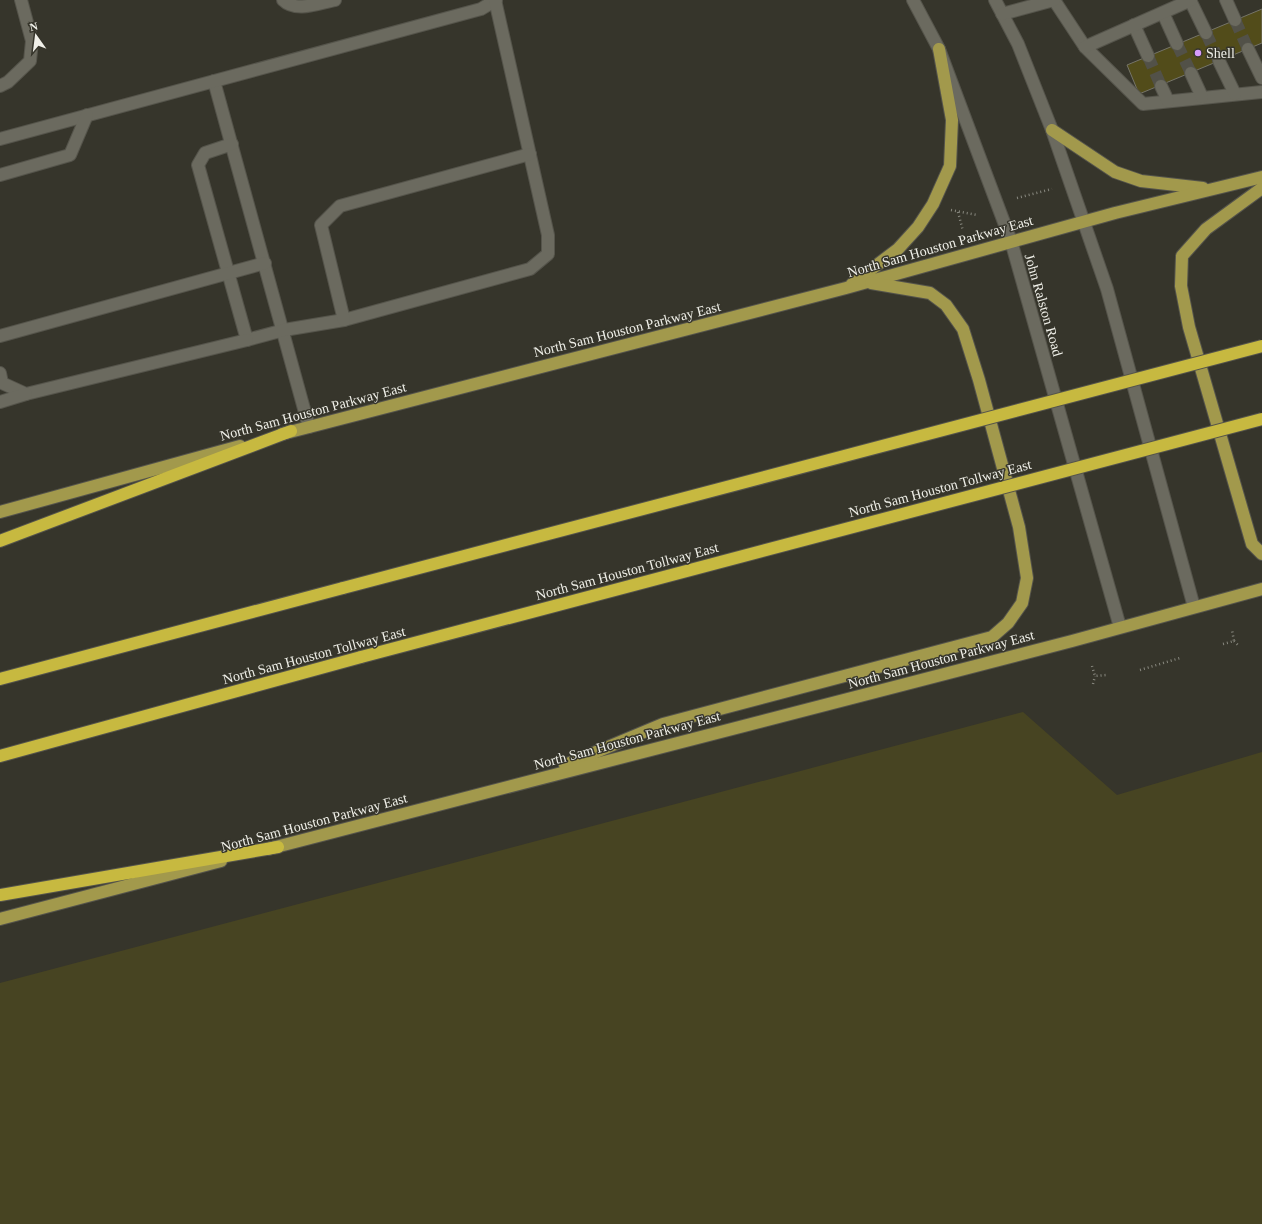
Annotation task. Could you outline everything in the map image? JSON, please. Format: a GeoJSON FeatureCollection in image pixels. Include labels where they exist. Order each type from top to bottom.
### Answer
{"type":"FeatureCollection","features":[{"type":"Feature","properties":{"kind":"highway"},"geometry":{"type":"LineString","coordinates":[[0,679],[1262,346]]}},
{"type":"Feature","properties":{"kind":"highway","name":"North Sam Houston Tollway East"},"geometry":{"type":"LineString","coordinates":[[0,756],[361,657],[1262,419]]}},
{"type":"Feature","properties":{"kind":"highway"},"geometry":{"type":"LineString","coordinates":[[0,541],[291,431]]}},
{"type":"Feature","properties":{"kind":"highway"},"geometry":{"type":"LineString","coordinates":[[0,895],[278,847]]}},
{"type":"Feature","properties":{"kind":"main road"},"geometry":{"type":"LineString","coordinates":[[846,288],[898,249],[918,228],[933,204],[950,166],[952,120],[939,49]]}},
{"type":"Feature","properties":{"kind":"main road"},"geometry":{"type":"LineString","coordinates":[[1052,130],[1107,168],[1141,182],[1212,189]]}},
{"type":"Feature","properties":{"kind":"main road","name":"North Sam Houston Parkway East"},"geometry":{"type":"LineString","coordinates":[[0,512],[291,431],[846,288],[1011,241],[1262,177]]}},
{"type":"Feature","properties":{"kind":"main road"},"geometry":{"type":"LineString","coordinates":[[1262,188],[1206,229],[1182,256],[1181,286],[1189,327],[1252,544],[1262,554]]}},
{"type":"Feature","properties":{"kind":"main road"},"geometry":{"type":"LineString","coordinates":[[526,782],[663,724],[992,637],[1008,623],[1022,603],[1027,578],[1019,527],[979,380],[963,329],[946,305],[930,293],[868,282]]}},
{"type":"Feature","properties":{"kind":"main road","name":"North Sam Houston Parkway East"},"geometry":{"type":"LineString","coordinates":[[0,919],[1262,589]]}},
{"type":"Feature","properties":{"kind":"street"},"geometry":{"type":"LineString","coordinates":[[0,86],[8,82],[30,61],[32,41],[21,0]]}},
{"type":"Feature","properties":{"kind":"street"},"geometry":{"type":"LineString","coordinates":[[283,0],[288,5],[295,7],[335,0]]}},
{"type":"Feature","properties":{"kind":"street"},"geometry":{"type":"LineString","coordinates":[[0,139],[481,9],[496,0],[548,236],[548,254],[530,269],[344,320],[284,330],[26,394],[0,402]]}},
{"type":"Feature","properties":{"kind":"street","name":"John Ralston Road"},"geometry":{"type":"LineString","coordinates":[[913,0],[939,49],[1011,241],[1120,627]]}},
{"type":"Feature","properties":{"kind":"street"},"geometry":{"type":"LineString","coordinates":[[995,0],[1018,44],[1052,130],[1107,289],[1194,607]]}},
{"type":"Feature","properties":{"kind":"street"},"geometry":{"type":"LineString","coordinates":[[1002,14],[1054,0],[1085,47],[1143,104],[1262,92]]}},
{"type":"Feature","properties":{"kind":"street"},"geometry":{"type":"LineString","coordinates":[[1085,47],[1191,0],[1206,33]]}},
{"type":"Feature","properties":{"kind":"street"},"geometry":{"type":"LineString","coordinates":[[1226,0],[1235,20]]}},
{"type":"Feature","properties":{"kind":"street"},"geometry":{"type":"LineString","coordinates":[[1163,13],[1177,44]]}},
{"type":"Feature","properties":{"kind":"street"},"geometry":{"type":"LineString","coordinates":[[1134,25],[1148,56]]}},
{"type":"Feature","properties":{"kind":"street"},"geometry":{"type":"LineString","coordinates":[[1248,49],[1262,78]]}},
{"type":"Feature","properties":{"kind":"street"},"geometry":{"type":"LineString","coordinates":[[1219,61],[1234,94]]}},
{"type":"Feature","properties":{"kind":"street"},"geometry":{"type":"LineString","coordinates":[[1191,73],[1202,97]]}},
{"type":"Feature","properties":{"kind":"street"},"geometry":{"type":"LineString","coordinates":[[214,81],[284,330],[308,427]]}},
{"type":"Feature","properties":{"kind":"street"},"geometry":{"type":"LineString","coordinates":[[1161,86],[1168,101]]}},
{"type":"Feature","properties":{"kind":"street"},"geometry":{"type":"LineString","coordinates":[[0,175],[70,155],[87,116]]}},
{"type":"Feature","properties":{"kind":"street"},"geometry":{"type":"LineString","coordinates":[[232,144],[205,152],[198,165],[247,340]]}},
{"type":"Feature","properties":{"kind":"street"},"geometry":{"type":"LineString","coordinates":[[344,320],[321,225],[340,206],[530,154]]}},
{"type":"Feature","properties":{"kind":"street"},"geometry":{"type":"LineString","coordinates":[[0,336],[265,264]]}},
{"type":"Feature","properties":{"kind":"street"},"geometry":{"type":"LineString","coordinates":[[0,373],[2,382],[26,394]]}},
{"type":"Feature","properties":{"kind":"path"},"geometry":{"type":"LineString","coordinates":[[1017,198],[1059,187]]}},
{"type":"Feature","properties":{"kind":"path"},"geometry":{"type":"LineString","coordinates":[[947,209],[977,215]]}},
{"type":"Feature","properties":{"kind":"path"},"geometry":{"type":"LineString","coordinates":[[958,212],[963,230]]}},
{"type":"Feature","properties":{"kind":"path"},"geometry":{"type":"LineString","coordinates":[[1232,630],[1234,641],[1239,646]]}},
{"type":"Feature","properties":{"kind":"path"},"geometry":{"type":"LineString","coordinates":[[1223,644],[1234,641]]}},
{"type":"Feature","properties":{"kind":"path"},"geometry":{"type":"LineString","coordinates":[[1140,670],[1180,658]]}},
{"type":"Feature","properties":{"kind":"path"},"geometry":{"type":"LineString","coordinates":[[1092,666],[1095,676],[1093,684]]}},
{"type":"Feature","properties":{"kind":"path"},"geometry":{"type":"LineString","coordinates":[[1095,676],[1106,675]]}},
{"type":"Feature","properties":{"kind":"shaded area"},"geometry":{"type":"Polygon","coordinates":[[[1023,712],[1117,795],[1262,752],[1262,1224],[0,1224],[0,983],[1023,712]]]}},
{"type":"Feature","properties":{"kind":"building","name":"Shell"},"geometry":{"type":"Polygon","coordinates":[[[1262,9],[1262,43],[1139,94],[1127,65],[1262,9]]]}},
{"type":"Feature","properties":{"kind":"tunnel"},"geometry":{"type":"LineString","coordinates":[[1235,20],[1248,49]]}},
{"type":"Feature","properties":{"kind":"tunnel"},"geometry":{"type":"LineString","coordinates":[[1206,33],[1219,61]]}},
{"type":"Feature","properties":{"kind":"tunnel"},"geometry":{"type":"LineString","coordinates":[[1177,44],[1191,73]]}},
{"type":"Feature","properties":{"kind":"tunnel"},"geometry":{"type":"LineString","coordinates":[[1148,56],[1161,86]]}},
{"type":"Feature","properties":{"kind":"place","name":"Shell"},"geometry":{"type":"Point","coordinates":[1198,53]}}]}
